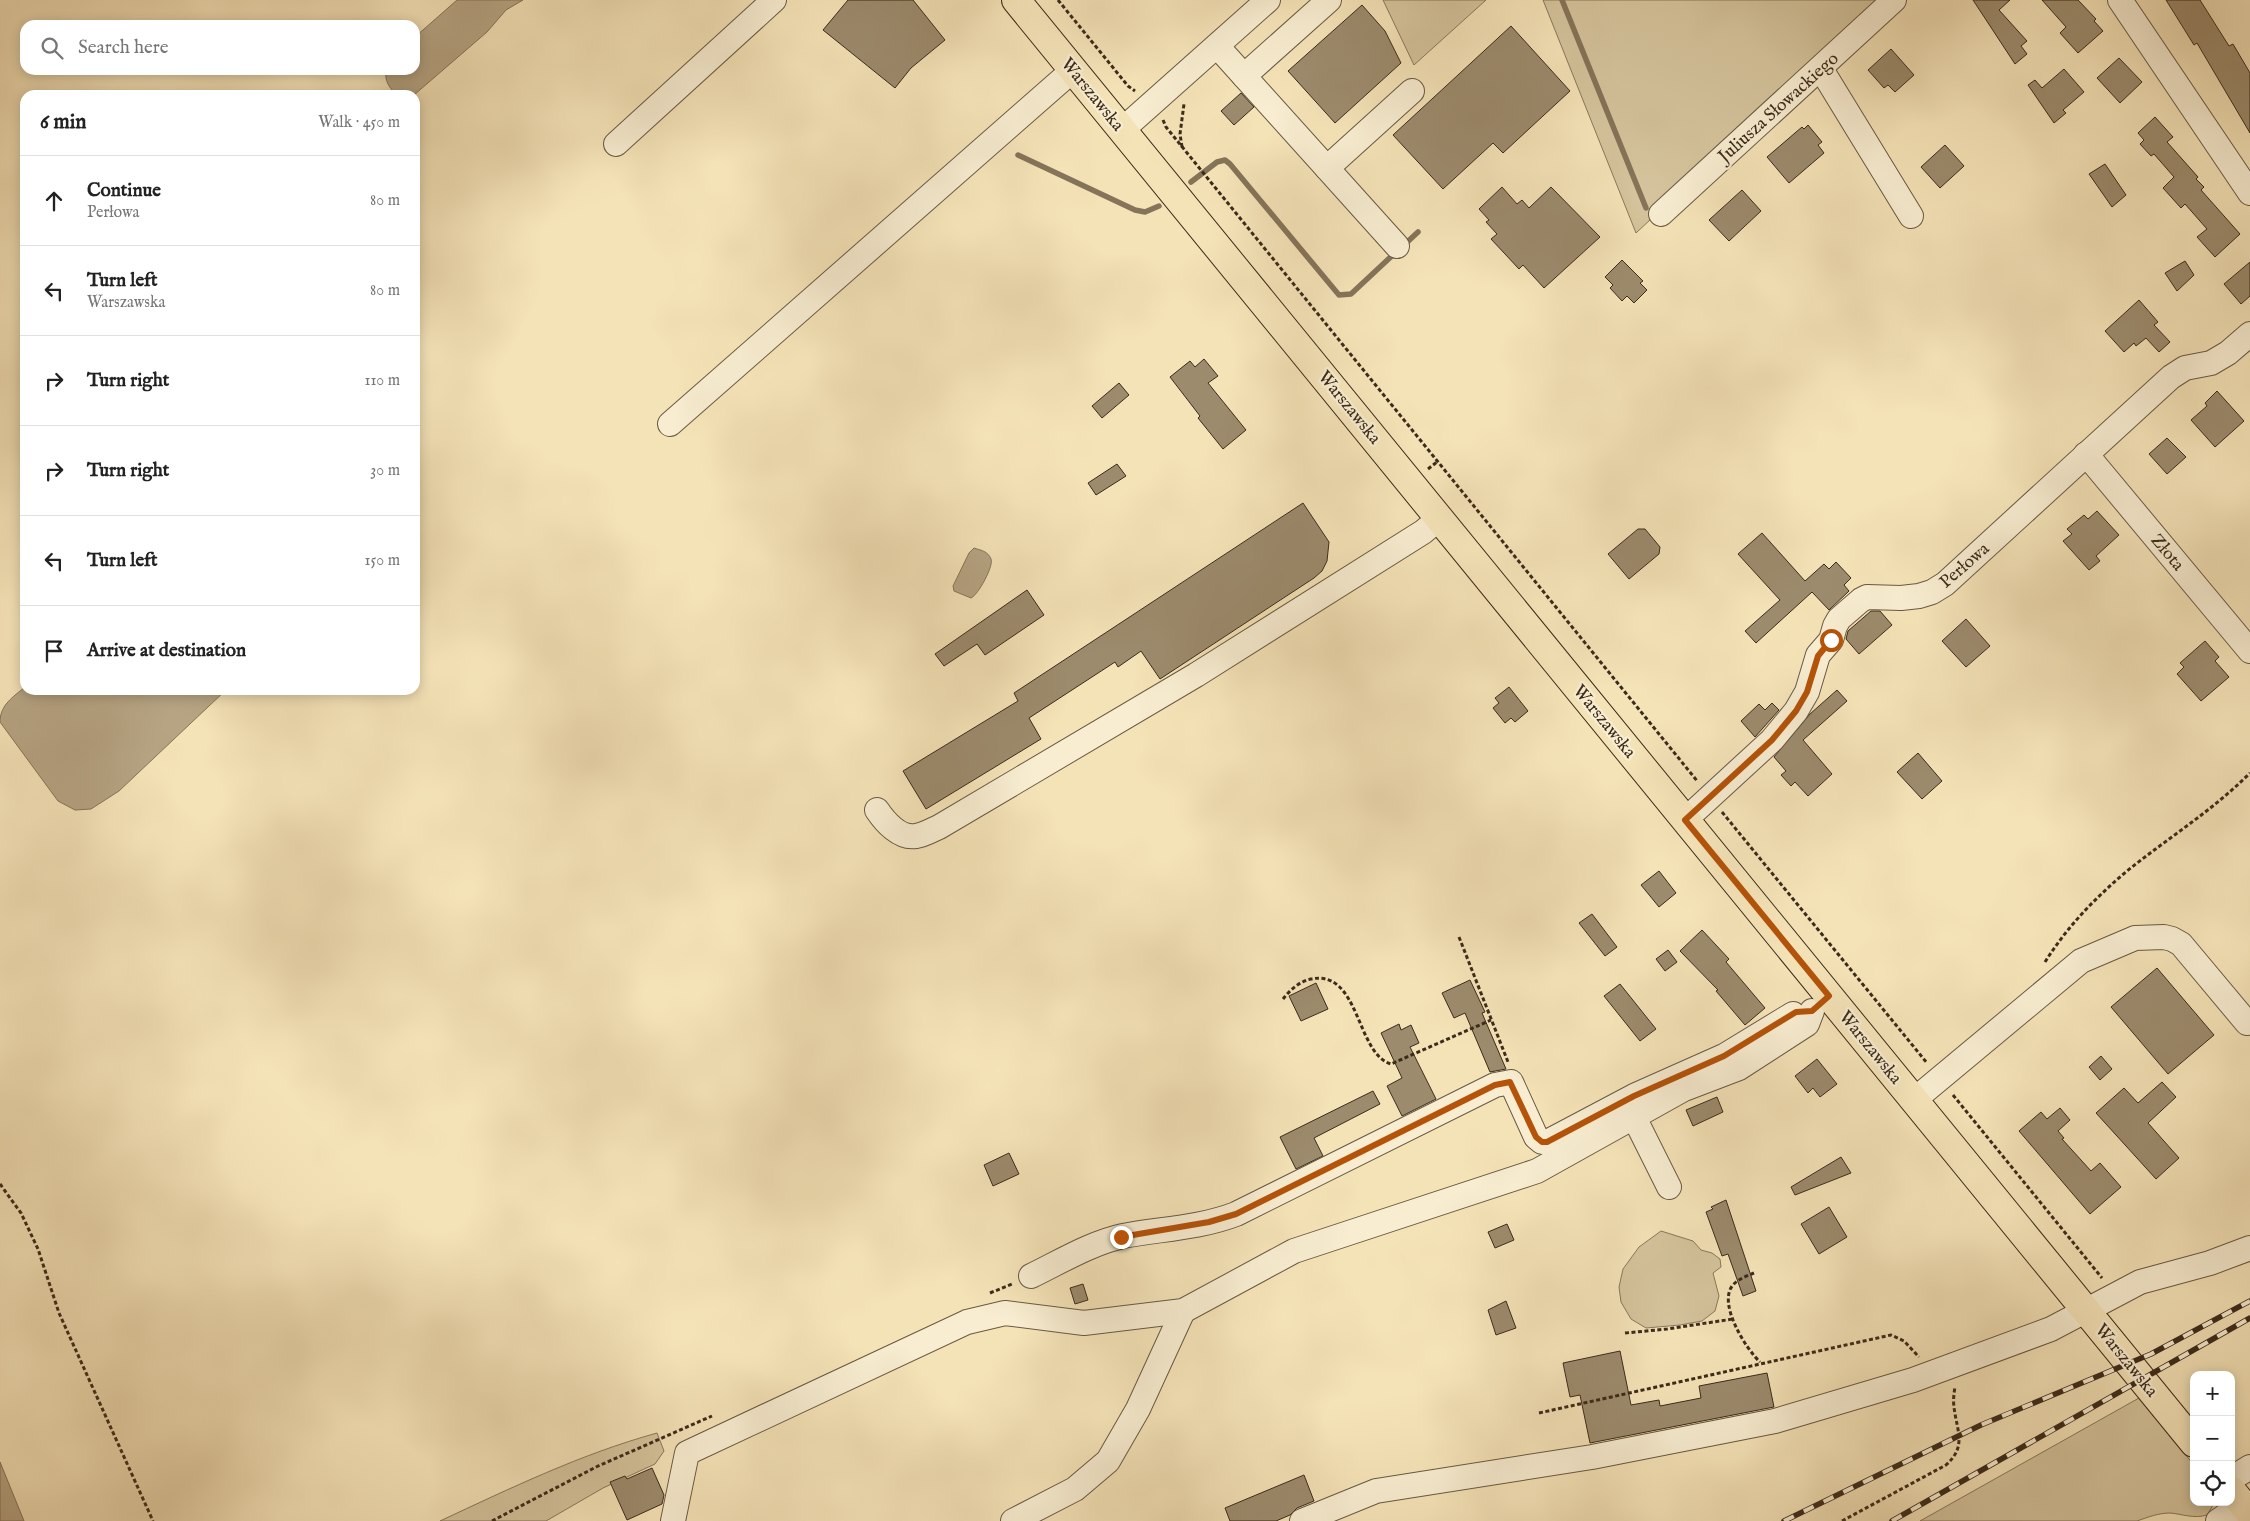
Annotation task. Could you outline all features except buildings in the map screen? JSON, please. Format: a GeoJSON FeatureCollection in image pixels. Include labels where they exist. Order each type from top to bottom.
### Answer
{"type":"FeatureCollection","features":[{"type":"Feature","properties":{"kind":"main road","name":"Warszawska"},"geometry":{"type":"LineString","coordinates":[[1016,0],[1685,820],[1820,1003],[1914,1100],[2190,1438]]}},
{"type":"Feature","properties":{"kind":"street"},"geometry":{"type":"LineString","coordinates":[[616,144],[774,0]]}},
{"type":"Feature","properties":{"kind":"street"},"geometry":{"type":"LineString","coordinates":[[1122,130],[1268,0]]}},
{"type":"Feature","properties":{"kind":"street"},"geometry":{"type":"LineString","coordinates":[[1244,76],[1328,0]]}},
{"type":"Feature","properties":{"kind":"street","name":"Juliusza Słowackiego"},"geometry":{"type":"LineString","coordinates":[[1661,214],[1894,0]]}},
{"type":"Feature","properties":{"kind":"street"},"geometry":{"type":"LineString","coordinates":[[2120,0],[2250,193]]}},
{"type":"Feature","properties":{"kind":"street"},"geometry":{"type":"LineString","coordinates":[[1217,46],[1397,246]]}},
{"type":"Feature","properties":{"kind":"street"},"geometry":{"type":"LineString","coordinates":[[1821,69],[1911,216]]}},
{"type":"Feature","properties":{"kind":"street"},"geometry":{"type":"LineString","coordinates":[[670,424],[1073,70]]}},
{"type":"Feature","properties":{"kind":"street"},"geometry":{"type":"LineString","coordinates":[[1327,168],[1412,91]]}},
{"type":"Feature","properties":{"kind":"street","name":"Perłowa"},"geometry":{"type":"LineString","coordinates":[[1685,820],[1772,740],[1796,711],[1807,692],[1818,656],[1831,640],[1835,626],[1846,613],[1868,597],[1901,598],[1919,596],[1932,592],[1945,584],[2171,377],[2185,368],[2211,363],[2228,353],[2250,334]]}},
{"type":"Feature","properties":{"kind":"street","name":"Złota"},"geometry":{"type":"LineString","coordinates":[[2082,458],[2250,651]]}},
{"type":"Feature","properties":{"kind":"street"},"geometry":{"type":"LineString","coordinates":[[877,810],[884,821],[896,831],[915,837],[939,827],[1196,675],[1423,532],[1440,518]]}},
{"type":"Feature","properties":{"kind":"street"},"geometry":{"type":"LineString","coordinates":[[1914,1100],[2081,961],[2135,938],[2164,937],[2182,944],[2247,1023]]}},
{"type":"Feature","properties":{"kind":"street"},"geometry":{"type":"LineString","coordinates":[[1031,1276],[1103,1243],[1121,1237],[1209,1222],[1236,1214],[1495,1085],[1510,1082],[1536,1137],[1542,1142],[1547,1142],[1626,1100],[1724,1056],[1796,1012],[1820,1003]]}},
{"type":"Feature","properties":{"kind":"street"},"geometry":{"type":"LineString","coordinates":[[673,1521],[688,1454],[967,1322],[1005,1313],[1084,1323],[1183,1311],[1294,1251],[1537,1171],[1684,1090],[1739,1068],[1807,1024],[1820,1003]]}},
{"type":"Feature","properties":{"kind":"street"},"geometry":{"type":"LineString","coordinates":[[1634,1117],[1668,1187]]}},
{"type":"Feature","properties":{"kind":"street"},"geometry":{"type":"LineString","coordinates":[[1302,1521],[1376,1491],[1592,1457],[1775,1421],[1913,1380],[2051,1329],[2140,1282],[2210,1263],[2250,1248]]}},
{"type":"Feature","properties":{"kind":"street"},"geometry":{"type":"LineString","coordinates":[[1012,1521],[1075,1490],[1108,1461],[1138,1409],[1183,1311]]}},
{"type":"Feature","properties":{"kind":"street"},"geometry":{"type":"LineString","coordinates":[[2235,1476],[2250,1467]]}},
{"type":"Feature","properties":{"kind":"street"},"geometry":{"type":"LineString","coordinates":[[2218,1521],[2242,1502]]}},
{"type":"Feature","properties":{"kind":"path"},"geometry":{"type":"LineString","coordinates":[[1058,0],[1128,86],[1140,92]]}},
{"type":"Feature","properties":{"kind":"path"},"geometry":{"type":"LineString","coordinates":[[1182,148],[1180,134],[1186,96]]}},
{"type":"Feature","properties":{"kind":"path"},"geometry":{"type":"LineString","coordinates":[[1197,165],[2105,1282]]}},
{"type":"Feature","properties":{"kind":"path"},"geometry":{"type":"LineString","coordinates":[[2044,964],[2062,936],[2093,902],[2127,871],[2200,818],[2250,773]]}},
{"type":"Feature","properties":{"kind":"path"},"geometry":{"type":"LineString","coordinates":[[1459,937],[1509,1064],[1510,1082]]}},
{"type":"Feature","properties":{"kind":"path"},"geometry":{"type":"LineString","coordinates":[[1284,999],[1294,987],[1304,981],[1313,978],[1331,982],[1347,996],[1379,1059],[1391,1064],[1491,1020]]}},
{"type":"Feature","properties":{"kind":"path"},"geometry":{"type":"LineString","coordinates":[[0,1184],[21,1213],[38,1249],[59,1313],[153,1521]]}},
{"type":"Feature","properties":{"kind":"path"},"geometry":{"type":"LineString","coordinates":[[1754,1273],[1732,1286],[1728,1296],[1728,1305],[1746,1345],[1760,1362]]}},
{"type":"Feature","properties":{"kind":"path"},"geometry":{"type":"LineString","coordinates":[[1625,1333],[1689,1327],[1733,1319]]}},
{"type":"Feature","properties":{"kind":"path"},"geometry":{"type":"LineString","coordinates":[[1539,1413],[1760,1362],[1891,1335],[1904,1341],[1935,1371]]}},
{"type":"Feature","properties":{"kind":"path"},"geometry":{"type":"LineString","coordinates":[[1842,1521],[1946,1465],[1953,1458],[1959,1450],[1960,1441],[1954,1404],[1956,1382],[1966,1360]]}},
{"type":"Feature","properties":{"kind":"shaded area"},"geometry":{"type":"Polygon","coordinates":[[[457,0],[523,0],[506,10],[487,32],[420,90],[392,90],[386,75],[420,75],[420,33],[457,0]]]}},
{"type":"Feature","properties":{"kind":"shaded area"},"geometry":{"type":"Polygon","coordinates":[[[1383,0],[1486,0],[1414,65],[1383,0]]]}},
{"type":"Feature","properties":{"kind":"shaded area"},"geometry":{"type":"Polygon","coordinates":[[[1543,0],[1886,0],[1636,233],[1543,0]]]}},
{"type":"Feature","properties":{"kind":"shaded area"},"geometry":{"type":"Polygon","coordinates":[[[974,548],[988,554],[991,563],[985,580],[978,592],[971,598],[954,591],[953,586],[969,553],[974,548]]]}},
{"type":"Feature","properties":{"kind":"shaded area"},"geometry":{"type":"Polygon","coordinates":[[[20,691],[20,695],[221,695],[119,791],[91,809],[75,810],[58,801],[0,722],[2,711],[20,691]]]}},
{"type":"Feature","properties":{"kind":"shaded area"},"geometry":{"type":"Polygon","coordinates":[[[1661,1231],[1693,1241],[1701,1250],[1712,1253],[1720,1259],[1721,1267],[1713,1273],[1719,1296],[1715,1311],[1702,1321],[1646,1328],[1631,1319],[1621,1302],[1619,1287],[1623,1269],[1639,1247],[1661,1231]]]}},
{"type":"Feature","properties":{"kind":"shaded area"},"geometry":{"type":"Polygon","coordinates":[[[2139,1398],[2190,1460],[2190,1506],[2213,1506],[2207,1515],[2202,1516],[2166,1513],[2137,1521],[1920,1521],[2139,1398]]]}},
{"type":"Feature","properties":{"kind":"shaded area"},"geometry":{"type":"Polygon","coordinates":[[[657,1433],[664,1451],[655,1464],[603,1488],[546,1521],[440,1521],[574,1461],[657,1433]]]}},
{"type":"Feature","properties":{"kind":"shaded area"},"geometry":{"type":"Polygon","coordinates":[[[0,1462],[24,1521],[0,1521],[0,1462]]]}},
{"type":"Feature","properties":{"kind":"waterway"},"geometry":{"type":"LineString","coordinates":[[1562,0],[1646,208]]}},
{"type":"Feature","properties":{"kind":"waterway"},"geometry":{"type":"LineString","coordinates":[[1018,155],[1135,210],[1145,212],[1159,206]]}},
{"type":"Feature","properties":{"kind":"waterway"},"geometry":{"type":"LineString","coordinates":[[1191,182],[1217,162],[1225,160],[1339,295],[1351,294],[1396,252]]}},
{"type":"Feature","properties":{"kind":"waterway"},"geometry":{"type":"LineString","coordinates":[[1403,246],[1418,232]]}},
{"type":"Feature","properties":{"kind":"railway"},"geometry":{"type":"LineString","coordinates":[[1784,1521],[1981,1425],[2151,1354],[2250,1301]]}},
{"type":"Feature","properties":{"kind":"railway"},"geometry":{"type":"LineString","coordinates":[[1892,1521],[2250,1318]]}},
{"type":"Feature","properties":{"kind":"route"},"geometry":{"type":"LineString","coordinates":[[1121,1237],[1209,1222],[1236,1214],[1495,1085],[1510,1082],[1536,1137],[1542,1142],[1547,1142],[1634,1096],[1724,1056],[1796,1012],[1812,1011],[1829,996],[1685,820],[1772,740],[1796,711],[1807,692],[1818,656],[1831,640]]}}]}
